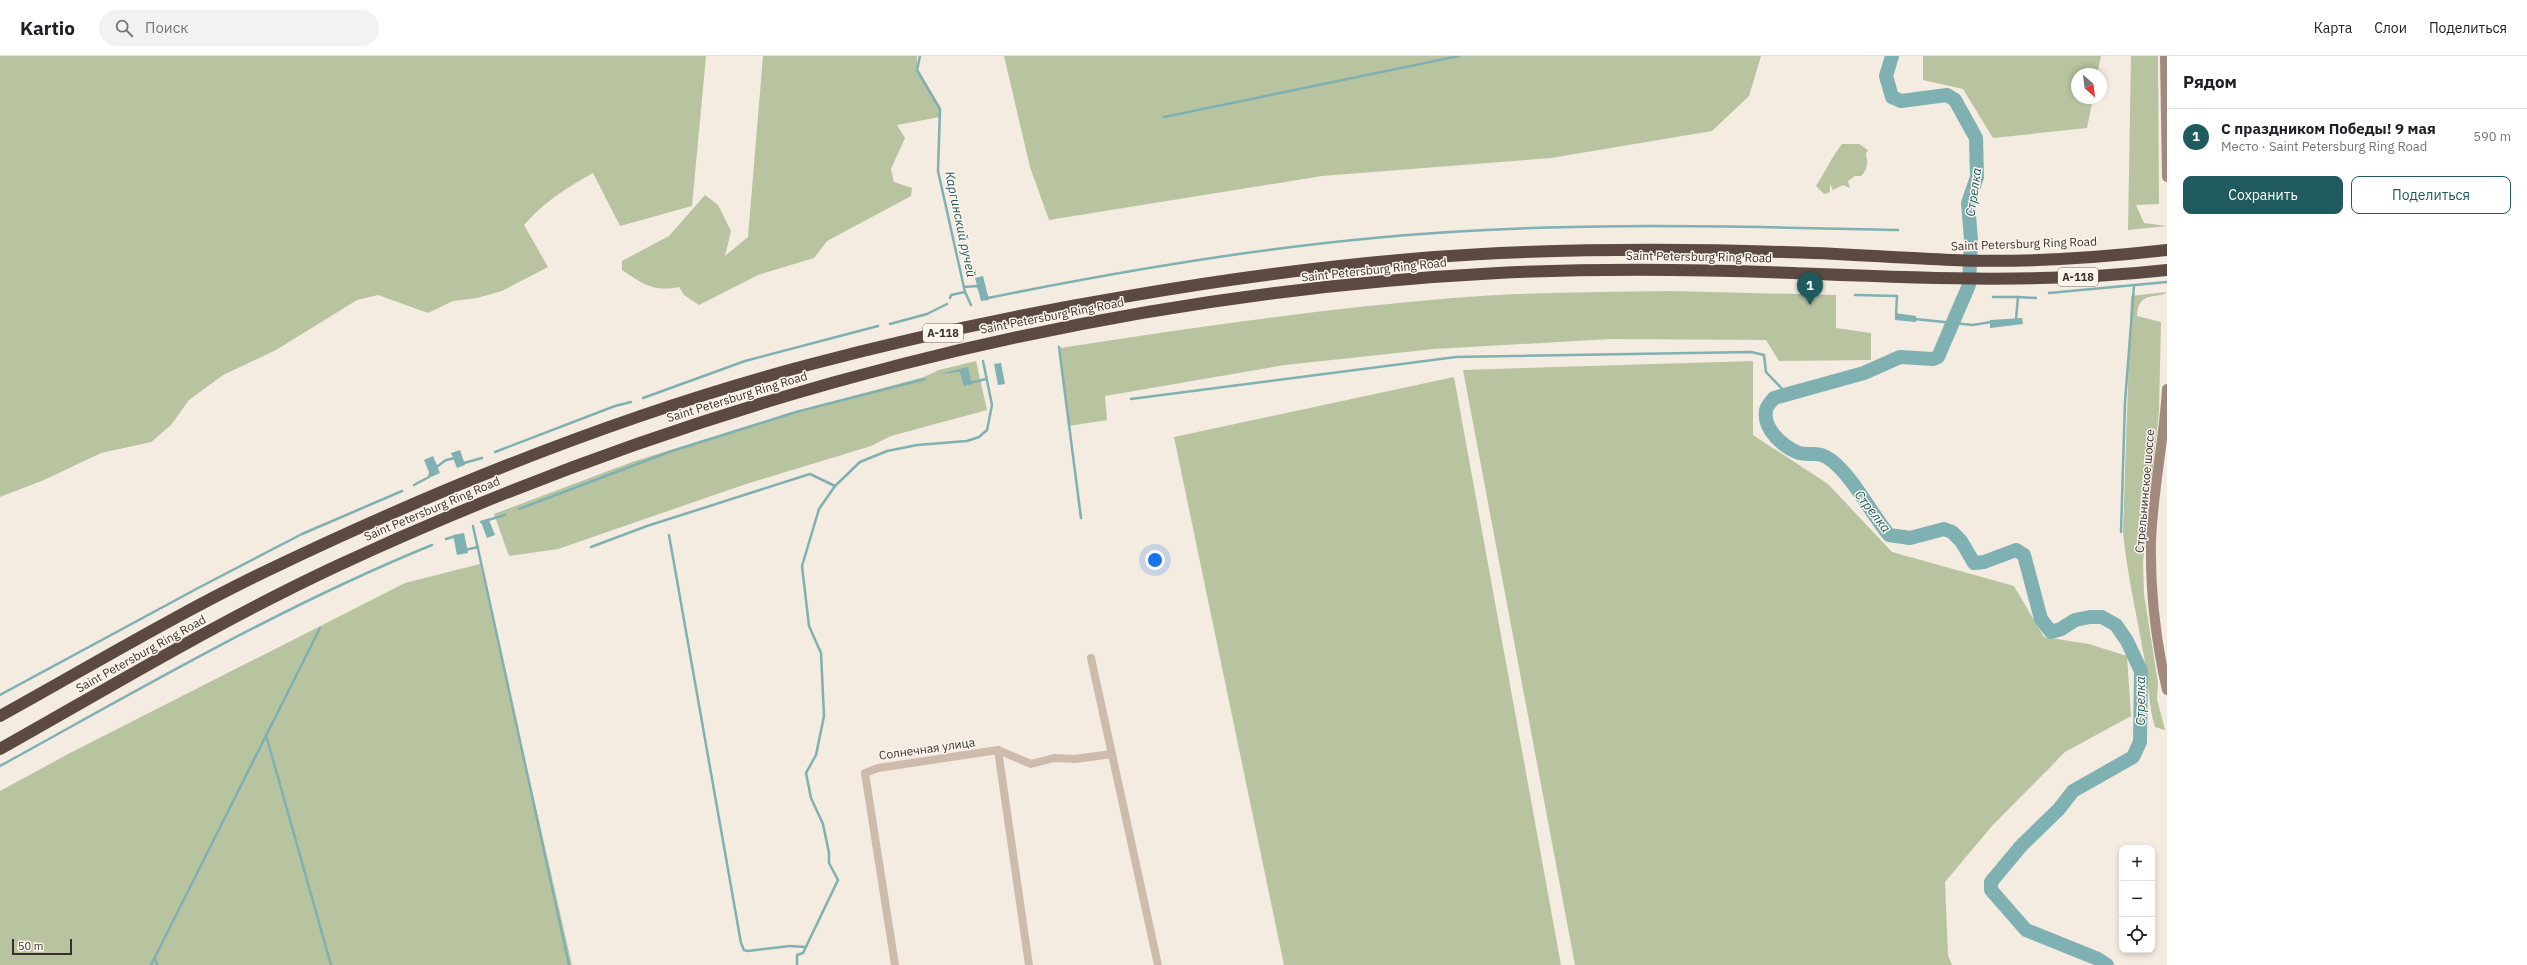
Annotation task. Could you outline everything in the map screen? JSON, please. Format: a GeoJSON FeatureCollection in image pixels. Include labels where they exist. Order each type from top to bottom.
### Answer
{"type":"FeatureCollection","features":[{"type":"Feature","properties":{"kind":"highway","name":"Saint Petersburg Ring Road"},"geometry":{"type":"LineString","coordinates":[[0,716],[254,577],[463,484],[588,435],[712,393],[807,365],[964,328],[1072,305],[1242,277],[1394,261],[1498,253],[1658,250],[1788,252],[1958,260],[1991,260],[2072,257],[2167,250]]}},
{"type":"Feature","properties":{"kind":"highway","name":"Saint Petersburg Ring Road"},"geometry":{"type":"LineString","coordinates":[[0,749],[230,621],[337,566],[515,488],[638,443],[761,402],[969,347],[1185,306],[1395,281],[1500,273],[1658,270],[1946,280],[1988,280],[2061,278],[2167,270]]}},
{"type":"Feature","properties":{"kind":"main road"},"geometry":{"type":"LineString","coordinates":[[2165,56],[2167,177]]}},
{"type":"Feature","properties":{"kind":"main road","name":"Стрельнинское шоссе"},"geometry":{"type":"LineString","coordinates":[[2167,389],[2151,541],[2154,611],[2167,690]]}},
{"type":"Feature","properties":{"kind":"street"},"geometry":{"type":"LineString","coordinates":[[1092,658],[1158,965]]}},
{"type":"Feature","properties":{"kind":"street"},"geometry":{"type":"LineString","coordinates":[[998,750],[1031,764],[1054,758],[1075,759],[1112,754]]}},
{"type":"Feature","properties":{"kind":"street"},"geometry":{"type":"LineString","coordinates":[[998,750],[1030,965]]}},
{"type":"Feature","properties":{"kind":"street","name":"Солнечная улица"},"geometry":{"type":"LineString","coordinates":[[895,965],[864,773],[878,768],[998,750]]}},
{"type":"Feature","properties":{"kind":"green space"},"geometry":{"type":"Polygon","coordinates":[[[0,56],[706,56],[692,206],[620,226],[593,173],[556,196],[539,209],[524,225],[548,267],[502,291],[477,298],[453,301],[428,313],[378,295],[357,300],[276,350],[223,375],[189,400],[171,425],[151,442],[101,453],[44,480],[0,497],[0,56]]]}},
{"type":"Feature","properties":{"kind":"green space"},"geometry":{"type":"Polygon","coordinates":[[[763,56],[917,56],[917,70],[940,109],[940,117],[897,125],[905,138],[891,169],[894,182],[912,188],[911,196],[827,241],[814,258],[758,275],[699,305],[684,295],[679,287],[655,288],[642,283],[622,270],[622,261],[669,236],[705,195],[718,205],[731,231],[725,256],[748,237],[763,56]]]}},
{"type":"Feature","properties":{"kind":"green space"},"geometry":{"type":"Polygon","coordinates":[[[1004,56],[1761,56],[1749,96],[1712,131],[1551,158],[1322,176],[1049,220],[1030,167],[1004,56]]]}},
{"type":"Feature","properties":{"kind":"green space"},"geometry":{"type":"Polygon","coordinates":[[[1923,56],[2101,56],[2098,68],[2071,68],[2071,104],[2092,104],[2087,128],[1993,138],[1963,89],[1923,80],[1923,56]]]}},
{"type":"Feature","properties":{"kind":"green space"},"geometry":{"type":"Polygon","coordinates":[[[2131,56],[2158,56],[2159,204],[2136,205],[2144,223],[2167,226],[2128,230],[2131,56]]]}},
{"type":"Feature","properties":{"kind":"green space"},"geometry":{"type":"Polygon","coordinates":[[[1842,144],[1859,144],[1868,150],[1866,154],[1866,168],[1861,176],[1855,176],[1848,181],[1850,188],[1843,185],[1833,190],[1830,184],[1830,192],[1824,194],[1816,186],[1842,144]]]}},
{"type":"Feature","properties":{"kind":"green space"},"geometry":{"type":"Polygon","coordinates":[[[1672,291],[1836,295],[1836,328],[1871,333],[1871,360],[1779,361],[1766,340],[1611,339],[1434,349],[1285,365],[1105,396],[1107,420],[1069,426],[1060,348],[1158,333],[1403,302],[1507,295],[1672,291]]]}},
{"type":"Feature","properties":{"kind":"green space"},"geometry":{"type":"Polygon","coordinates":[[[2167,292],[2149,297],[2141,302],[2138,308],[2137,316],[2161,322],[2159,411],[2143,562],[2144,594],[2158,683],[2157,699],[2165,730],[2155,727],[2153,719],[2146,666],[2123,532],[2131,296],[2167,292]]]}},
{"type":"Feature","properties":{"kind":"green space"},"geometry":{"type":"Polygon","coordinates":[[[976,361],[987,410],[891,436],[871,446],[746,484],[558,549],[509,556],[494,514],[632,462],[790,413],[924,377],[939,370],[976,361]]]}},
{"type":"Feature","properties":{"kind":"green space"},"geometry":{"type":"Polygon","coordinates":[[[1753,361],[1753,435],[1828,484],[1892,552],[2014,586],[2044,637],[2089,644],[2127,656],[2131,716],[2065,752],[1992,826],[1945,882],[1948,955],[1952,965],[1575,965],[1463,370],[1753,361]]]}},
{"type":"Feature","properties":{"kind":"green space"},"geometry":{"type":"Polygon","coordinates":[[[1454,377],[1561,965],[1284,965],[1174,437],[1454,377]]]}},
{"type":"Feature","properties":{"kind":"green space"},"geometry":{"type":"Polygon","coordinates":[[[480,564],[572,965],[0,965],[0,791],[70,753],[405,583],[480,564]]]}},
{"type":"Feature","properties":{"kind":"water"},"geometry":{"type":"Polygon","coordinates":[[[983,276],[989,300],[981,301],[975,278],[983,276]]]}},
{"type":"Feature","properties":{"kind":"water"},"geometry":{"type":"Polygon","coordinates":[[[1895,313],[1916,316],[1916,322],[1895,320],[1895,313]]]}},
{"type":"Feature","properties":{"kind":"water"},"geometry":{"type":"Polygon","coordinates":[[[2022,318],[2023,324],[1990,328],[1990,320],[2022,318]]]}},
{"type":"Feature","properties":{"kind":"water"},"geometry":{"type":"Polygon","coordinates":[[[1001,363],[1005,384],[998,385],[994,364],[1001,363]]]}},
{"type":"Feature","properties":{"kind":"water"},"geometry":{"type":"Polygon","coordinates":[[[968,367],[972,384],[964,386],[960,372],[939,374],[968,367]]]}},
{"type":"Feature","properties":{"kind":"water"},"geometry":{"type":"Polygon","coordinates":[[[460,450],[465,465],[457,468],[451,453],[460,450]]]}},
{"type":"Feature","properties":{"kind":"water"},"geometry":{"type":"Polygon","coordinates":[[[433,456],[440,473],[431,477],[424,460],[433,456]]]}},
{"type":"Feature","properties":{"kind":"water"},"geometry":{"type":"Polygon","coordinates":[[[489,520],[495,535],[487,538],[481,522],[489,520]]]}},
{"type":"Feature","properties":{"kind":"water"},"geometry":{"type":"Polygon","coordinates":[[[464,533],[468,553],[457,555],[453,535],[464,533]]]}},
{"type":"Feature","properties":{"kind":"waterway","name":"Каргинский ручей"},"geometry":{"type":"LineString","coordinates":[[920,56],[917,70],[940,109],[938,171],[965,292],[971,305]]}},
{"type":"Feature","properties":{"kind":"waterway"},"geometry":{"type":"LineString","coordinates":[[1164,117],[1459,56]]}},
{"type":"Feature","properties":{"kind":"waterway","name":"Стрелка"},"geometry":{"type":"LineString","coordinates":[[1892,56],[1886,76],[1892,97],[1901,101],[1947,95],[1955,100],[1976,138],[1977,177],[1968,203],[1971,240],[1969,285],[1938,357],[1933,359],[1900,357],[1864,373],[1774,398],[1767,407],[1766,418],[1771,431],[1781,442],[1799,453],[1822,455],[1839,467],[1889,535],[1910,538],[1944,529],[1952,532],[1961,541],[1974,563],[1984,562],[2016,550],[2024,555],[2041,619],[2051,632],[2061,629],[2075,620],[2090,617],[2102,617],[2116,625],[2127,641],[2141,671],[2140,742],[2133,757],[2073,791],[2059,809],[2021,846],[1991,882],[1991,890],[2026,930],[2098,959],[2107,965]]}},
{"type":"Feature","properties":{"kind":"waterway"},"geometry":{"type":"LineString","coordinates":[[986,296],[988,298],[1084,279],[1228,255],[1325,243],[1439,233],[1505,229],[1636,226],[1898,230]]}},
{"type":"Feature","properties":{"kind":"waterway"},"geometry":{"type":"LineString","coordinates":[[2049,293],[2167,282]]}},
{"type":"Feature","properties":{"kind":"waterway"},"geometry":{"type":"LineString","coordinates":[[964,287],[977,286],[979,288]]}},
{"type":"Feature","properties":{"kind":"waterway"},"geometry":{"type":"LineString","coordinates":[[2121,532],[2125,402],[2134,286]]}},
{"type":"Feature","properties":{"kind":"waterway"},"geometry":{"type":"LineString","coordinates":[[950,298],[951,295],[965,292]]}},
{"type":"Feature","properties":{"kind":"waterway"},"geometry":{"type":"LineString","coordinates":[[1855,295],[1897,296],[1896,316]]}},
{"type":"Feature","properties":{"kind":"waterway"},"geometry":{"type":"LineString","coordinates":[[1993,297],[2018,297]]}},
{"type":"Feature","properties":{"kind":"waterway"},"geometry":{"type":"LineString","coordinates":[[2016,319],[2018,297],[2036,298]]}},
{"type":"Feature","properties":{"kind":"waterway"},"geometry":{"type":"LineString","coordinates":[[890,324],[927,314],[947,304]]}},
{"type":"Feature","properties":{"kind":"waterway","name":"Стрелка"},"geometry":{"type":"LineString","coordinates":[[1915,319],[1973,325],[1991,322]]}},
{"type":"Feature","properties":{"kind":"waterway"},"geometry":{"type":"LineString","coordinates":[[643,398],[745,361],[878,326]]}},
{"type":"Feature","properties":{"kind":"waterway"},"geometry":{"type":"LineString","coordinates":[[1059,347],[1081,518]]}},
{"type":"Feature","properties":{"kind":"waterway"},"geometry":{"type":"LineString","coordinates":[[1131,399],[1456,357],[1751,352],[1764,355],[1766,372],[1788,395]]}},
{"type":"Feature","properties":{"kind":"waterway","name":"Каргинский ручей"},"geometry":{"type":"LineString","coordinates":[[797,965],[797,955],[803,953],[838,880],[829,863],[829,853],[823,824],[811,798],[806,773],[816,755],[824,716],[821,653],[809,626],[802,566],[819,509],[835,486],[860,462],[887,451],[917,445],[967,441],[979,437],[987,430],[992,405],[983,361]]}},
{"type":"Feature","properties":{"kind":"waterway"},"geometry":{"type":"LineString","coordinates":[[519,509],[669,452],[796,412],[925,379]]}},
{"type":"Feature","properties":{"kind":"waterway"},"geometry":{"type":"LineString","coordinates":[[969,383],[986,379]]}},
{"type":"Feature","properties":{"kind":"waterway"},"geometry":{"type":"LineString","coordinates":[[495,452],[615,406],[631,402]]}},
{"type":"Feature","properties":{"kind":"waterway"},"geometry":{"type":"LineString","coordinates":[[435,468],[446,460],[455,458]]}},
{"type":"Feature","properties":{"kind":"waterway"},"geometry":{"type":"LineString","coordinates":[[462,461],[464,463],[482,458]]}},
{"type":"Feature","properties":{"kind":"waterway"},"geometry":{"type":"LineString","coordinates":[[414,485],[429,477],[431,471]]}},
{"type":"Feature","properties":{"kind":"waterway"},"geometry":{"type":"LineString","coordinates":[[591,547],[647,526],[810,474],[835,486]]}},
{"type":"Feature","properties":{"kind":"waterway"},"geometry":{"type":"LineString","coordinates":[[0,695],[200,587],[302,534],[402,491]]}},
{"type":"Feature","properties":{"kind":"waterway"},"geometry":{"type":"LineString","coordinates":[[481,522],[505,515]]}},
{"type":"Feature","properties":{"kind":"waterway"},"geometry":{"type":"LineString","coordinates":[[473,526],[569,965]]}},
{"type":"Feature","properties":{"kind":"waterway"},"geometry":{"type":"LineString","coordinates":[[669,535],[741,943],[744,950],[748,951],[790,946],[805,947]]}},
{"type":"Feature","properties":{"kind":"waterway"},"geometry":{"type":"LineString","coordinates":[[446,539],[456,536]]}},
{"type":"Feature","properties":{"kind":"waterway"},"geometry":{"type":"LineString","coordinates":[[0,766],[267,621],[321,594],[432,545]]}},
{"type":"Feature","properties":{"kind":"waterway"},"geometry":{"type":"LineString","coordinates":[[465,550],[478,547]]}},
{"type":"Feature","properties":{"kind":"waterway"},"geometry":{"type":"LineString","coordinates":[[151,965],[320,628]]}},
{"type":"Feature","properties":{"kind":"waterway"},"geometry":{"type":"LineString","coordinates":[[266,735],[331,965]]}},
{"type":"Feature","properties":{"kind":"waterway"},"geometry":{"type":"LineString","coordinates":[[155,958],[157,965]]}},
{"type":"Feature","properties":{"kind":"place","name":"С праздником Победы! 9 мая"},"geometry":{"type":"Point","coordinates":[1810,305]}}]}
